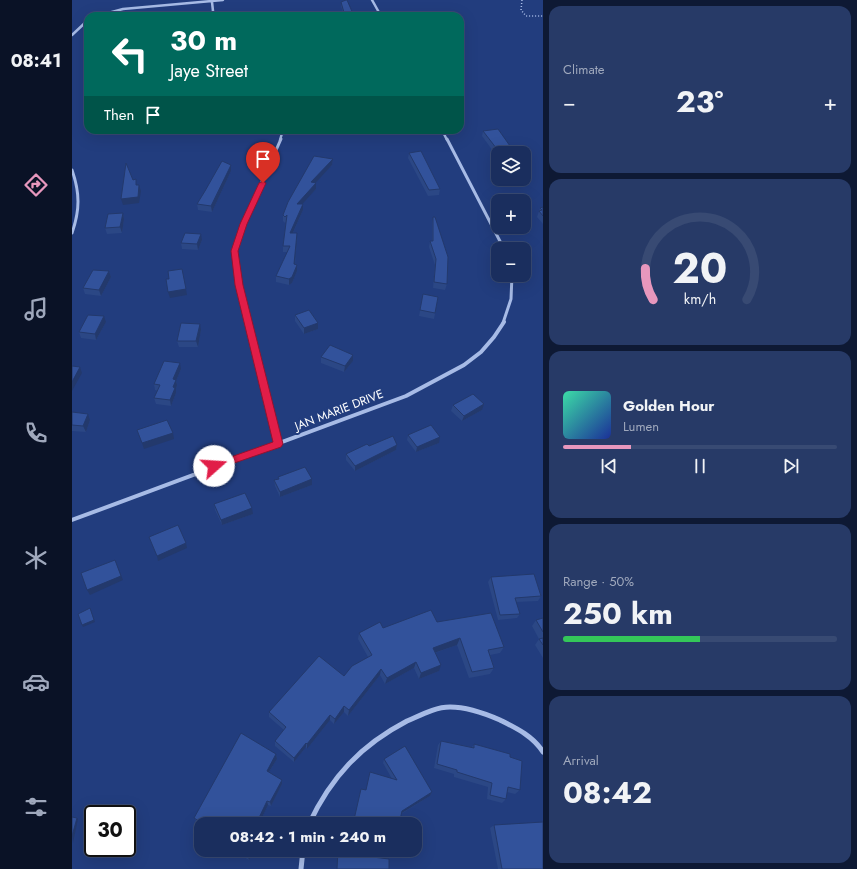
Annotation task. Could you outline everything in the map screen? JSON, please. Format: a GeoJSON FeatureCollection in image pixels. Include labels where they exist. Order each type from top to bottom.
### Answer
{"type":"FeatureCollection","features":[{"type":"Feature","properties":{"kind":"street"},"geometry":{"type":"LineString","coordinates":[[112,12],[123,9],[223,0]]}},
{"type":"Feature","properties":{"kind":"street"},"geometry":{"type":"LineString","coordinates":[[372,0],[380,12]]}},
{"type":"Feature","properties":{"kind":"street"},"geometry":{"type":"LineString","coordinates":[[212,2],[212,12]]}},
{"type":"Feature","properties":{"kind":"street"},"geometry":{"type":"LineString","coordinates":[[72,35],[84,24]]}},
{"type":"Feature","properties":{"kind":"street"},"geometry":{"type":"LineString","coordinates":[[278,444],[239,285],[235,251],[249,211],[279,145],[282,134]]}},
{"type":"Feature","properties":{"kind":"street"},"geometry":{"type":"LineString","coordinates":[[444,134],[500,242]]}},
{"type":"Feature","properties":{"kind":"street"},"geometry":{"type":"LineString","coordinates":[[72,170],[80,200],[80,212],[72,234]]}},
{"type":"Feature","properties":{"kind":"street","name":"JAN MARIE DRIVE"},"geometry":{"type":"LineString","coordinates":[[72,520],[406,396],[453,373],[468,363],[496,338],[504,322],[512,298],[512,282]]}},
{"type":"Feature","properties":{"kind":"street"},"geometry":{"type":"LineString","coordinates":[[312,817],[334,777],[360,750],[393,727],[422,714],[450,707],[487,714],[517,727],[543,752]]}},
{"type":"Feature","properties":{"kind":"street"},"geometry":{"type":"LineString","coordinates":[[301,869],[302,857]]}},
{"type":"Feature","properties":{"kind":"path"},"geometry":{"type":"LineString","coordinates":[[522,0],[521,10],[526,16],[543,16]]}},
{"type":"Feature","properties":{"kind":"building"},"geometry":{"type":"Polygon","coordinates":[[[347,0],[352,12],[344,12],[341,2],[347,0]]]}},
{"type":"Feature","properties":{"kind":"building"},"geometry":{"type":"Polygon","coordinates":[[[498,129],[510,146],[495,146],[483,131],[498,129]]]}},
{"type":"Feature","properties":{"kind":"building"},"geometry":{"type":"Polygon","coordinates":[[[421,151],[440,189],[429,190],[409,153],[421,151]]]}},
{"type":"Feature","properties":{"kind":"building"},"geometry":{"type":"Polygon","coordinates":[[[314,156],[333,159],[311,182],[316,183],[297,204],[303,204],[290,233],[297,233],[294,264],[297,265],[292,277],[289,279],[276,276],[290,246],[283,246],[287,215],[285,217],[283,215],[288,202],[314,156]]]}},
{"type":"Feature","properties":{"kind":"building"},"geometry":{"type":"Polygon","coordinates":[[[222,161],[231,165],[211,206],[197,204],[205,191],[222,161]]]}},
{"type":"Feature","properties":{"kind":"building"},"geometry":{"type":"Polygon","coordinates":[[[126,163],[133,180],[136,179],[136,185],[139,185],[138,197],[121,199],[126,163]]]}},
{"type":"Feature","properties":{"kind":"building"},"geometry":{"type":"Polygon","coordinates":[[[543,207],[543,216],[539,211],[542,210],[540,208],[543,207]]]}},
{"type":"Feature","properties":{"kind":"building"},"geometry":{"type":"Polygon","coordinates":[[[123,213],[120,227],[105,228],[108,214],[123,213]]]}},
{"type":"Feature","properties":{"kind":"building"},"geometry":{"type":"Polygon","coordinates":[[[433,217],[435,217],[448,257],[447,284],[434,282],[436,259],[430,241],[433,241],[433,217]]]}},
{"type":"Feature","properties":{"kind":"building"},"geometry":{"type":"Polygon","coordinates":[[[185,233],[201,234],[197,244],[181,243],[185,233]]]}},
{"type":"Feature","properties":{"kind":"building"},"geometry":{"type":"Polygon","coordinates":[[[182,269],[186,289],[168,292],[166,279],[169,279],[168,271],[182,269]]]}},
{"type":"Feature","properties":{"kind":"building"},"geometry":{"type":"Polygon","coordinates":[[[93,270],[109,271],[99,290],[83,288],[93,270]]]}},
{"type":"Feature","properties":{"kind":"building"},"geometry":{"type":"Polygon","coordinates":[[[423,294],[438,297],[435,313],[420,310],[423,294]]]}},
{"type":"Feature","properties":{"kind":"building"},"geometry":{"type":"Polygon","coordinates":[[[309,310],[318,323],[304,328],[295,315],[309,310]]]}},
{"type":"Feature","properties":{"kind":"building"},"geometry":{"type":"Polygon","coordinates":[[[88,315],[104,316],[95,334],[79,332],[88,315]]]}},
{"type":"Feature","properties":{"kind":"building"},"geometry":{"type":"Polygon","coordinates":[[[181,323],[200,324],[196,341],[177,341],[181,323]]]}},
{"type":"Feature","properties":{"kind":"building"},"geometry":{"type":"Polygon","coordinates":[[[330,345],[353,355],[345,366],[321,357],[330,345]]]}},
{"type":"Feature","properties":{"kind":"building"},"geometry":{"type":"Polygon","coordinates":[[[164,361],[180,363],[173,379],[176,380],[173,387],[175,388],[170,400],[154,398],[160,385],[154,384],[164,361]]]}},
{"type":"Feature","properties":{"kind":"building"},"geometry":{"type":"Polygon","coordinates":[[[72,366],[80,367],[72,382],[72,366]]]}},
{"type":"Feature","properties":{"kind":"building"},"geometry":{"type":"Polygon","coordinates":[[[473,394],[484,404],[464,416],[453,405],[473,394]]]}},
{"type":"Feature","properties":{"kind":"building"},"geometry":{"type":"Polygon","coordinates":[[[72,412],[88,414],[83,426],[72,425],[72,412]]]}},
{"type":"Feature","properties":{"kind":"building"},"geometry":{"type":"Polygon","coordinates":[[[167,420],[173,433],[142,443],[137,430],[167,420]]]}},
{"type":"Feature","properties":{"kind":"building"},"geometry":{"type":"Polygon","coordinates":[[[431,425],[440,437],[417,447],[408,435],[431,425]]]}},
{"type":"Feature","properties":{"kind":"building"},"geometry":{"type":"Polygon","coordinates":[[[393,436],[397,445],[355,466],[346,454],[367,444],[369,446],[393,436]]]}},
{"type":"Feature","properties":{"kind":"building"},"geometry":{"type":"Polygon","coordinates":[[[305,467],[312,479],[280,492],[274,480],[279,479],[278,477],[305,467]]]}},
{"type":"Feature","properties":{"kind":"building"},"geometry":{"type":"Polygon","coordinates":[[[245,493],[252,508],[221,520],[214,504],[245,493]]]}},
{"type":"Feature","properties":{"kind":"building"},"geometry":{"type":"Polygon","coordinates":[[[178,525],[186,543],[157,556],[149,537],[178,525]]]}},
{"type":"Feature","properties":{"kind":"building"},"geometry":{"type":"Polygon","coordinates":[[[115,560],[121,576],[87,590],[81,573],[115,560]]]}},
{"type":"Feature","properties":{"kind":"building"},"geometry":{"type":"Polygon","coordinates":[[[534,574],[541,596],[515,598],[520,614],[500,615],[491,577],[534,574]]]}},
{"type":"Feature","properties":{"kind":"building"},"geometry":{"type":"Polygon","coordinates":[[[90,608],[94,620],[82,625],[78,614],[90,608]]]}},
{"type":"Feature","properties":{"kind":"building"},"geometry":{"type":"Polygon","coordinates":[[[431,610],[437,622],[491,613],[504,647],[488,650],[494,668],[472,672],[460,638],[433,648],[441,665],[421,673],[416,662],[387,678],[381,669],[349,710],[344,706],[335,719],[330,715],[294,758],[275,741],[286,727],[269,712],[319,656],[344,676],[352,666],[372,655],[359,633],[380,622],[383,628],[431,610]]]}},
{"type":"Feature","properties":{"kind":"building"},"geometry":{"type":"Polygon","coordinates":[[[543,618],[543,632],[536,620],[543,618]]]}},
{"type":"Feature","properties":{"kind":"building"},"geometry":{"type":"Polygon","coordinates":[[[543,638],[543,645],[539,639],[543,638]]]}},
{"type":"Feature","properties":{"kind":"building"},"geometry":{"type":"Polygon","coordinates":[[[241,733],[276,754],[267,771],[282,780],[270,802],[267,801],[259,817],[195,817],[241,733]]]}},
{"type":"Feature","properties":{"kind":"building"},"geometry":{"type":"Polygon","coordinates":[[[441,741],[474,748],[474,744],[510,754],[510,757],[522,761],[520,790],[508,787],[506,799],[490,795],[492,783],[437,764],[441,741]]]}},
{"type":"Feature","properties":{"kind":"building"},"geometry":{"type":"Polygon","coordinates":[[[405,746],[432,792],[402,811],[401,817],[355,817],[361,789],[366,790],[370,772],[397,780],[384,759],[405,746]]]}},
{"type":"Feature","properties":{"kind":"building"},"geometry":{"type":"Polygon","coordinates":[[[72,817],[77,818],[72,836],[72,817]]]}},
{"type":"Feature","properties":{"kind":"building"},"geometry":{"type":"Polygon","coordinates":[[[543,822],[543,869],[502,869],[494,825],[543,822]]]}},
{"type":"Feature","properties":{"kind":"building"},"geometry":{"type":"Polygon","coordinates":[[[338,857],[372,857],[389,859],[389,869],[337,869],[338,857]]]}},
{"type":"Feature","properties":{"kind":"route"},"geometry":{"type":"LineString","coordinates":[[214,466],[278,444],[239,285],[235,251],[238,238],[249,211],[263,183]]}}]}
